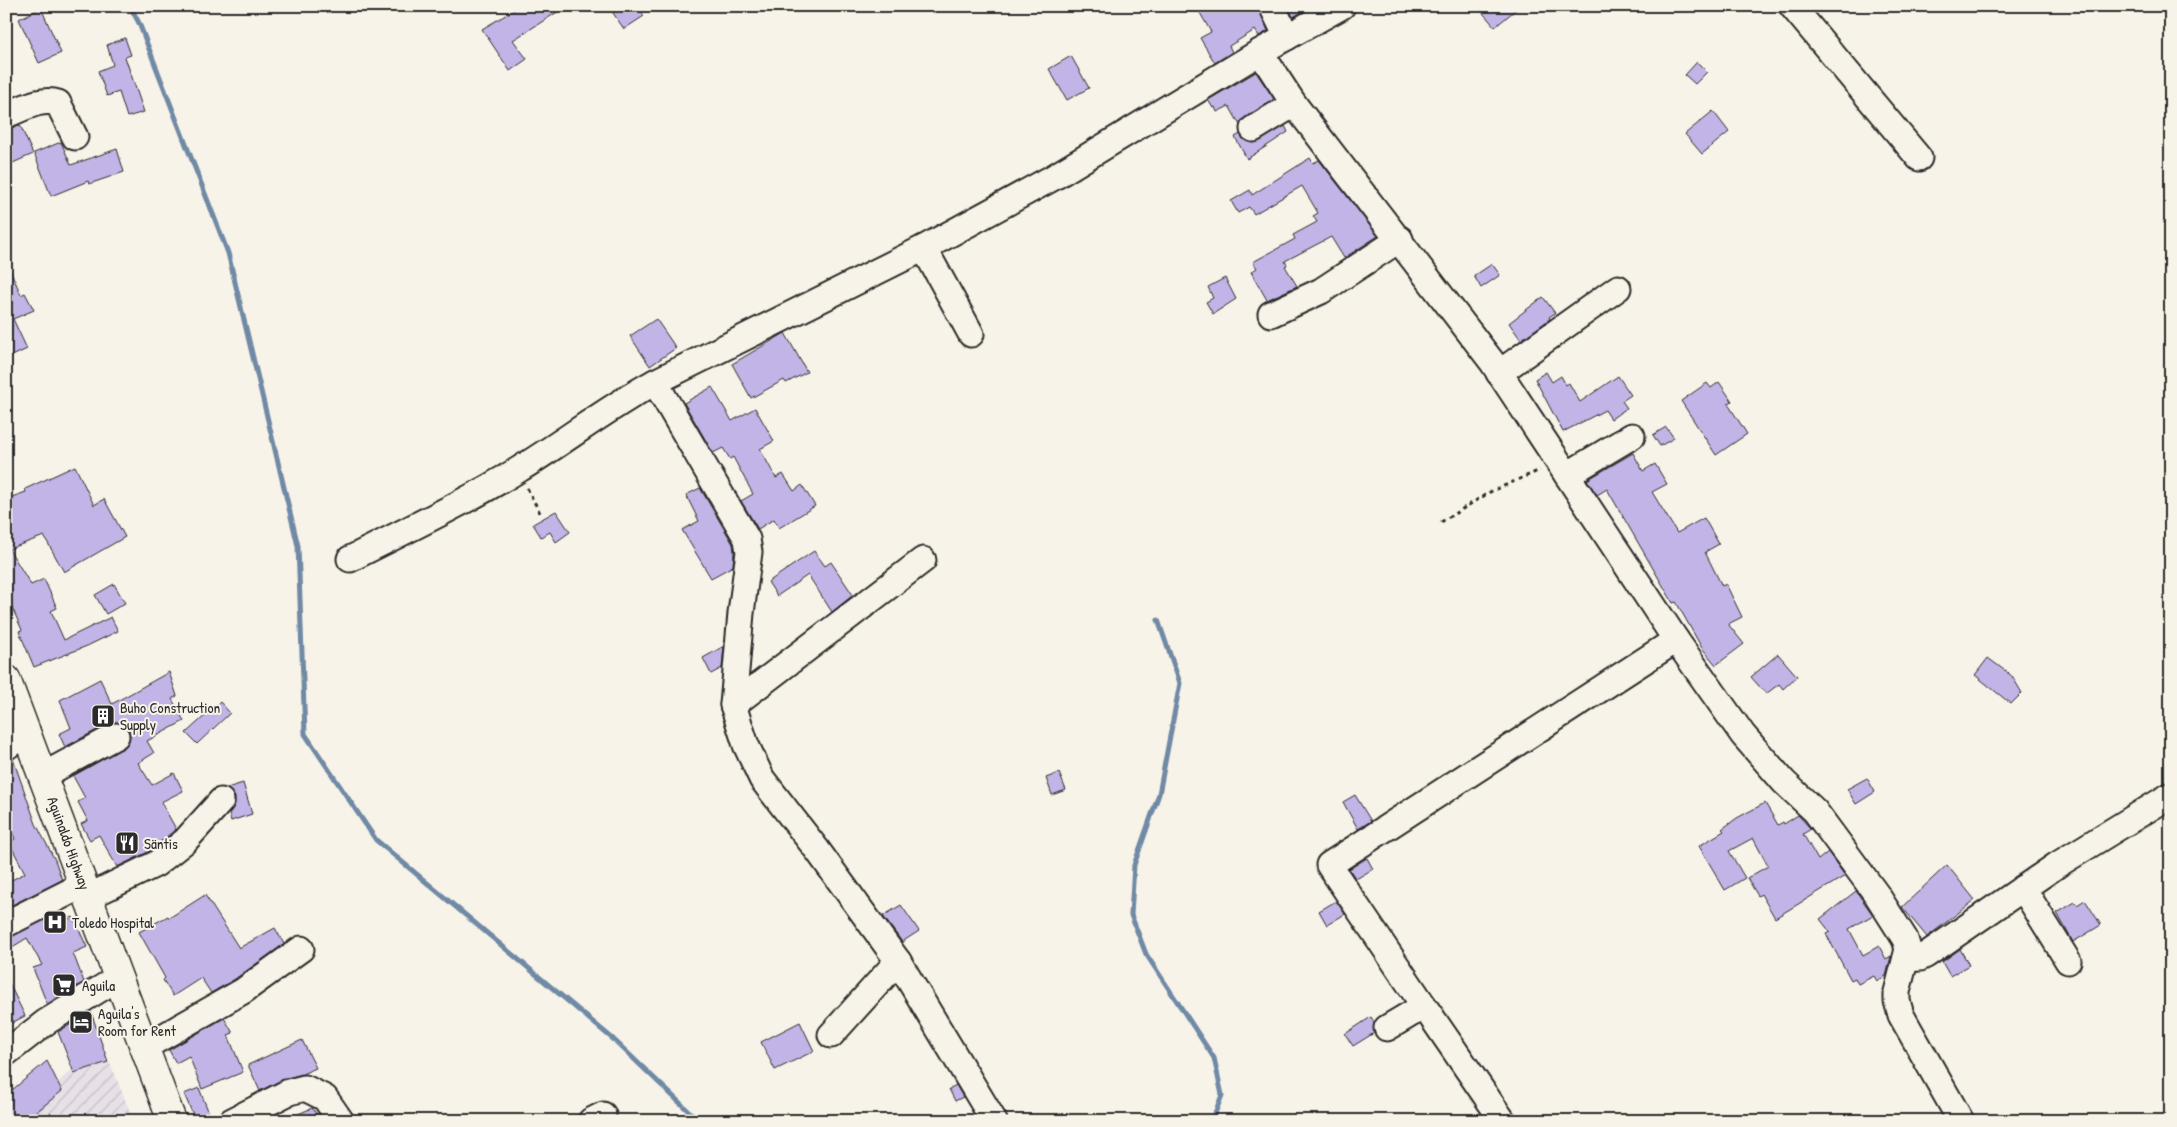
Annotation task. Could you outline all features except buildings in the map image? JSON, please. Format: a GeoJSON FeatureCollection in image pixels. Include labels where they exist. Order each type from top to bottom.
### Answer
{"type":"FeatureCollection","features":[{"type":"Feature","properties":{"kind":"main road","name":"Aguinaldo Highway"},"geometry":{"type":"LineString","coordinates":[[6,679],[16,739],[44,774],[85,891],[172,1121]]}},
{"type":"Feature","properties":{"kind":"street"},"geometry":{"type":"LineString","coordinates":[[1272,6],[1287,37]]}},
{"type":"Feature","properties":{"kind":"street"},"geometry":{"type":"LineString","coordinates":[[1792,6],[1919,158]]}},
{"type":"Feature","properties":{"kind":"street"},"geometry":{"type":"LineString","coordinates":[[350,559],[443,512],[518,470],[622,400],[655,382],[924,248],[1054,177],[1260,52],[1339,7]]}},
{"type":"Feature","properties":{"kind":"street"},"geometry":{"type":"LineString","coordinates":[[1260,52],[1294,104],[1400,239],[1499,373],[1676,640],[1743,735],[1784,782],[1815,810],[1877,895],[1905,939],[1908,949],[1897,992],[1897,1001],[1901,1015],[1962,1121]]}},
{"type":"Feature","properties":{"kind":"street"},"geometry":{"type":"LineString","coordinates":[[6,115],[44,101],[58,103],[75,136]]}},
{"type":"Feature","properties":{"kind":"street"},"geometry":{"type":"LineString","coordinates":[[1253,129],[1294,104]]}},
{"type":"Feature","properties":{"kind":"street"},"geometry":{"type":"LineString","coordinates":[[1271,314],[1321,291],[1400,239]]}},
{"type":"Feature","properties":{"kind":"street"},"geometry":{"type":"LineString","coordinates":[[924,248],[971,334]]}},
{"type":"Feature","properties":{"kind":"street"},"geometry":{"type":"LineString","coordinates":[[1499,373],[1618,288]]}},
{"type":"Feature","properties":{"kind":"street"},"geometry":{"type":"LineString","coordinates":[[655,382],[747,539],[749,552],[741,613],[733,705],[746,745],[762,779],[818,851],[898,961],[994,1121]]}},
{"type":"Feature","properties":{"kind":"street"},"geometry":{"type":"LineString","coordinates":[[1564,469],[1632,436]]}},
{"type":"Feature","properties":{"kind":"street"},"geometry":{"type":"LineString","coordinates":[[733,705],[923,560]]}},
{"type":"Feature","properties":{"kind":"street"},"geometry":{"type":"LineString","coordinates":[[1504,1121],[1329,865],[1676,640]]}},
{"type":"Feature","properties":{"kind":"street"},"geometry":{"type":"LineString","coordinates":[[44,774],[116,736]]}},
{"type":"Feature","properties":{"kind":"street"},"geometry":{"type":"LineString","coordinates":[[1906,959],[1920,958],[1926,955],[2057,865],[2171,795]]}},
{"type":"Feature","properties":{"kind":"street"},"geometry":{"type":"LineString","coordinates":[[6,924],[85,891],[141,873],[156,864],[185,841],[221,801]]}},
{"type":"Feature","properties":{"kind":"street"},"geometry":{"type":"LineString","coordinates":[[2023,888],[2068,961]]}},
{"type":"Feature","properties":{"kind":"street"},"geometry":{"type":"LineString","coordinates":[[145,1047],[243,991],[301,949]]}},
{"type":"Feature","properties":{"kind":"street"},"geometry":{"type":"LineString","coordinates":[[831,1036],[898,961]]}},
{"type":"Feature","properties":{"kind":"street"},"geometry":{"type":"LineString","coordinates":[[6,1054],[46,1022],[118,978]]}},
{"type":"Feature","properties":{"kind":"street"},"geometry":{"type":"LineString","coordinates":[[1387,1028],[1424,1006]]}},
{"type":"Feature","properties":{"kind":"street"},"geometry":{"type":"LineString","coordinates":[[232,1121],[289,1092],[305,1088],[325,1098],[341,1121]]}},
{"type":"Feature","properties":{"kind":"path"},"geometry":{"type":"LineString","coordinates":[[1442,522],[1490,492],[1516,479],[1564,469]]}},
{"type":"Feature","properties":{"kind":"path"},"geometry":{"type":"LineString","coordinates":[[518,470],[540,513]]}},
{"type":"Feature","properties":{"kind":"shaded area"},"geometry":{"type":"Polygon","coordinates":[[[102,1044],[134,1121],[13,1121],[102,1044]]]}},
{"type":"Feature","properties":{"kind":"waterway"},"geometry":{"type":"LineString","coordinates":[[130,6],[139,23],[228,253],[298,546],[305,734],[376,840],[613,1039],[699,1121]]}},
{"type":"Feature","properties":{"kind":"waterway"},"geometry":{"type":"LineString","coordinates":[[1158,620],[1180,683],[1159,794],[1134,865],[1131,915],[1146,954],[1214,1058],[1222,1095],[1212,1121]]}},
{"type":"Feature","properties":{"kind":"place","name":"Buho Construction Supply"},"geometry":{"type":"Point","coordinates":[103,716]}},
{"type":"Feature","properties":{"kind":"place","name":"Säntis"},"geometry":{"type":"Point","coordinates":[127,843]}},
{"type":"Feature","properties":{"kind":"place","name":"Toledo Hospital"},"geometry":{"type":"Point","coordinates":[55,922]}},
{"type":"Feature","properties":{"kind":"place","name":"Aguila"},"geometry":{"type":"Point","coordinates":[64,985]}},
{"type":"Feature","properties":{"kind":"place","name":"Aguila's Room for Rent"},"geometry":{"type":"Point","coordinates":[81,1022]}}]}
